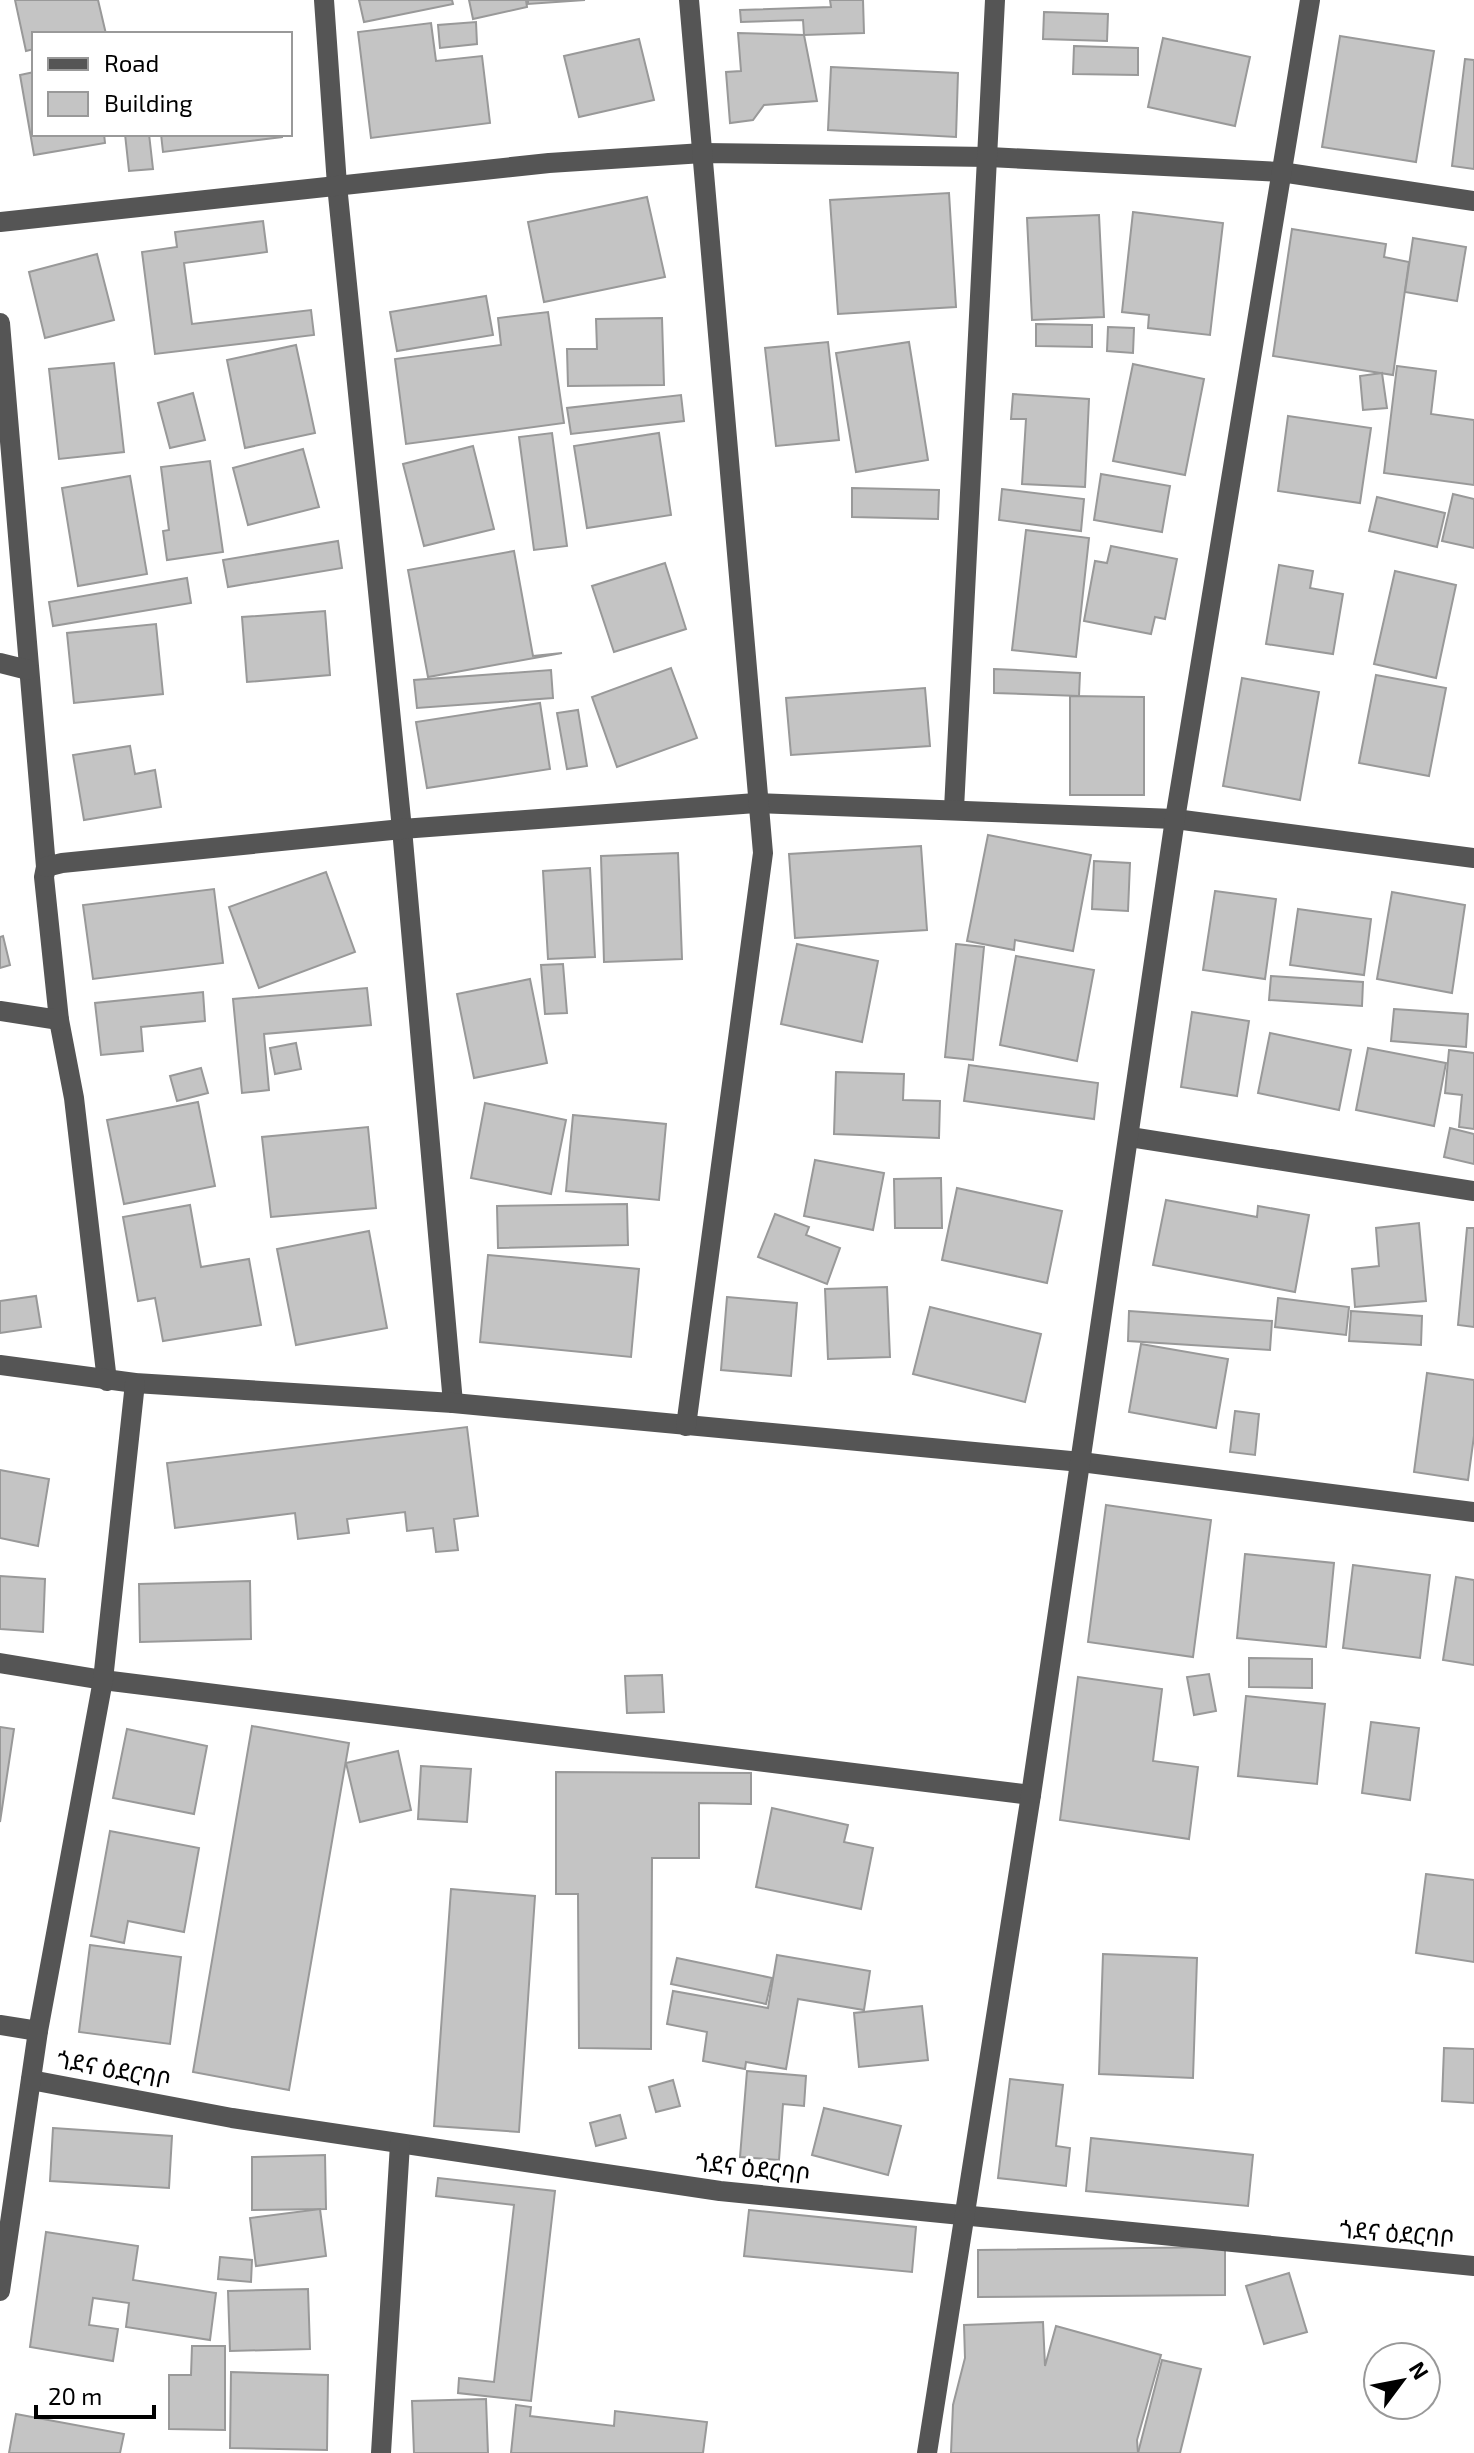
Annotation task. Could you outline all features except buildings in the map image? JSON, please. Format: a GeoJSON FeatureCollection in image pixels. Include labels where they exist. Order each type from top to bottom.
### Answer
{"type":"FeatureCollection","features":[{"type":"Feature","properties":{"kind":"street"},"geometry":{"type":"LineString","coordinates":[[324,0],[337,185],[402,829],[453,1403]]}},
{"type":"Feature","properties":{"kind":"street"},"geometry":{"type":"LineString","coordinates":[[686,1426],[763,853],[756,803],[689,0]]}},
{"type":"Feature","properties":{"kind":"street"},"geometry":{"type":"LineString","coordinates":[[954,809],[995,0]]}},
{"type":"Feature","properties":{"kind":"street"},"geometry":{"type":"LineString","coordinates":[[927,2453],[1031,1795],[1175,819],[1310,0]]}},
{"type":"Feature","properties":{"kind":"street"},"geometry":{"type":"LineString","coordinates":[[0,222],[549,163],[703,153],[989,157],[1281,172],[1474,201]]}},
{"type":"Feature","properties":{"kind":"street"},"geometry":{"type":"LineString","coordinates":[[0,323],[46,867],[44,877],[59,1020],[74,1098],[107,1381]]}},
{"type":"Feature","properties":{"kind":"street"},"geometry":{"type":"LineString","coordinates":[[0,663],[28,670]]}},
{"type":"Feature","properties":{"kind":"street"},"geometry":{"type":"LineString","coordinates":[[46,867],[402,829],[756,803],[1175,819],[1474,858],[1474,852]]}},
{"type":"Feature","properties":{"kind":"street"},"geometry":{"type":"LineString","coordinates":[[0,1011],[59,1020]]}},
{"type":"Feature","properties":{"kind":"street"},"geometry":{"type":"LineString","coordinates":[[1130,1137],[1474,1191]]}},
{"type":"Feature","properties":{"kind":"street"},"geometry":{"type":"LineString","coordinates":[[0,1365],[107,1381],[453,1403],[1081,1462],[1474,1512]]}},
{"type":"Feature","properties":{"kind":"street"},"geometry":{"type":"LineString","coordinates":[[0,2291],[38,2031],[103,1680],[135,1383]]}},
{"type":"Feature","properties":{"kind":"street"},"geometry":{"type":"LineString","coordinates":[[0,1663],[103,1680],[1031,1795]]}},
{"type":"Feature","properties":{"kind":"street"},"geometry":{"type":"LineString","coordinates":[[0,2025],[38,2031]]}},
{"type":"Feature","properties":{"kind":"street","name":"ጎደና ዕደርባቦ"},"geometry":{"type":"LineString","coordinates":[[31,2080],[400,2144],[720,2191],[1474,2266]]}},
{"type":"Feature","properties":{"kind":"street"},"geometry":{"type":"LineString","coordinates":[[381,2453],[400,2144]]}}]}
